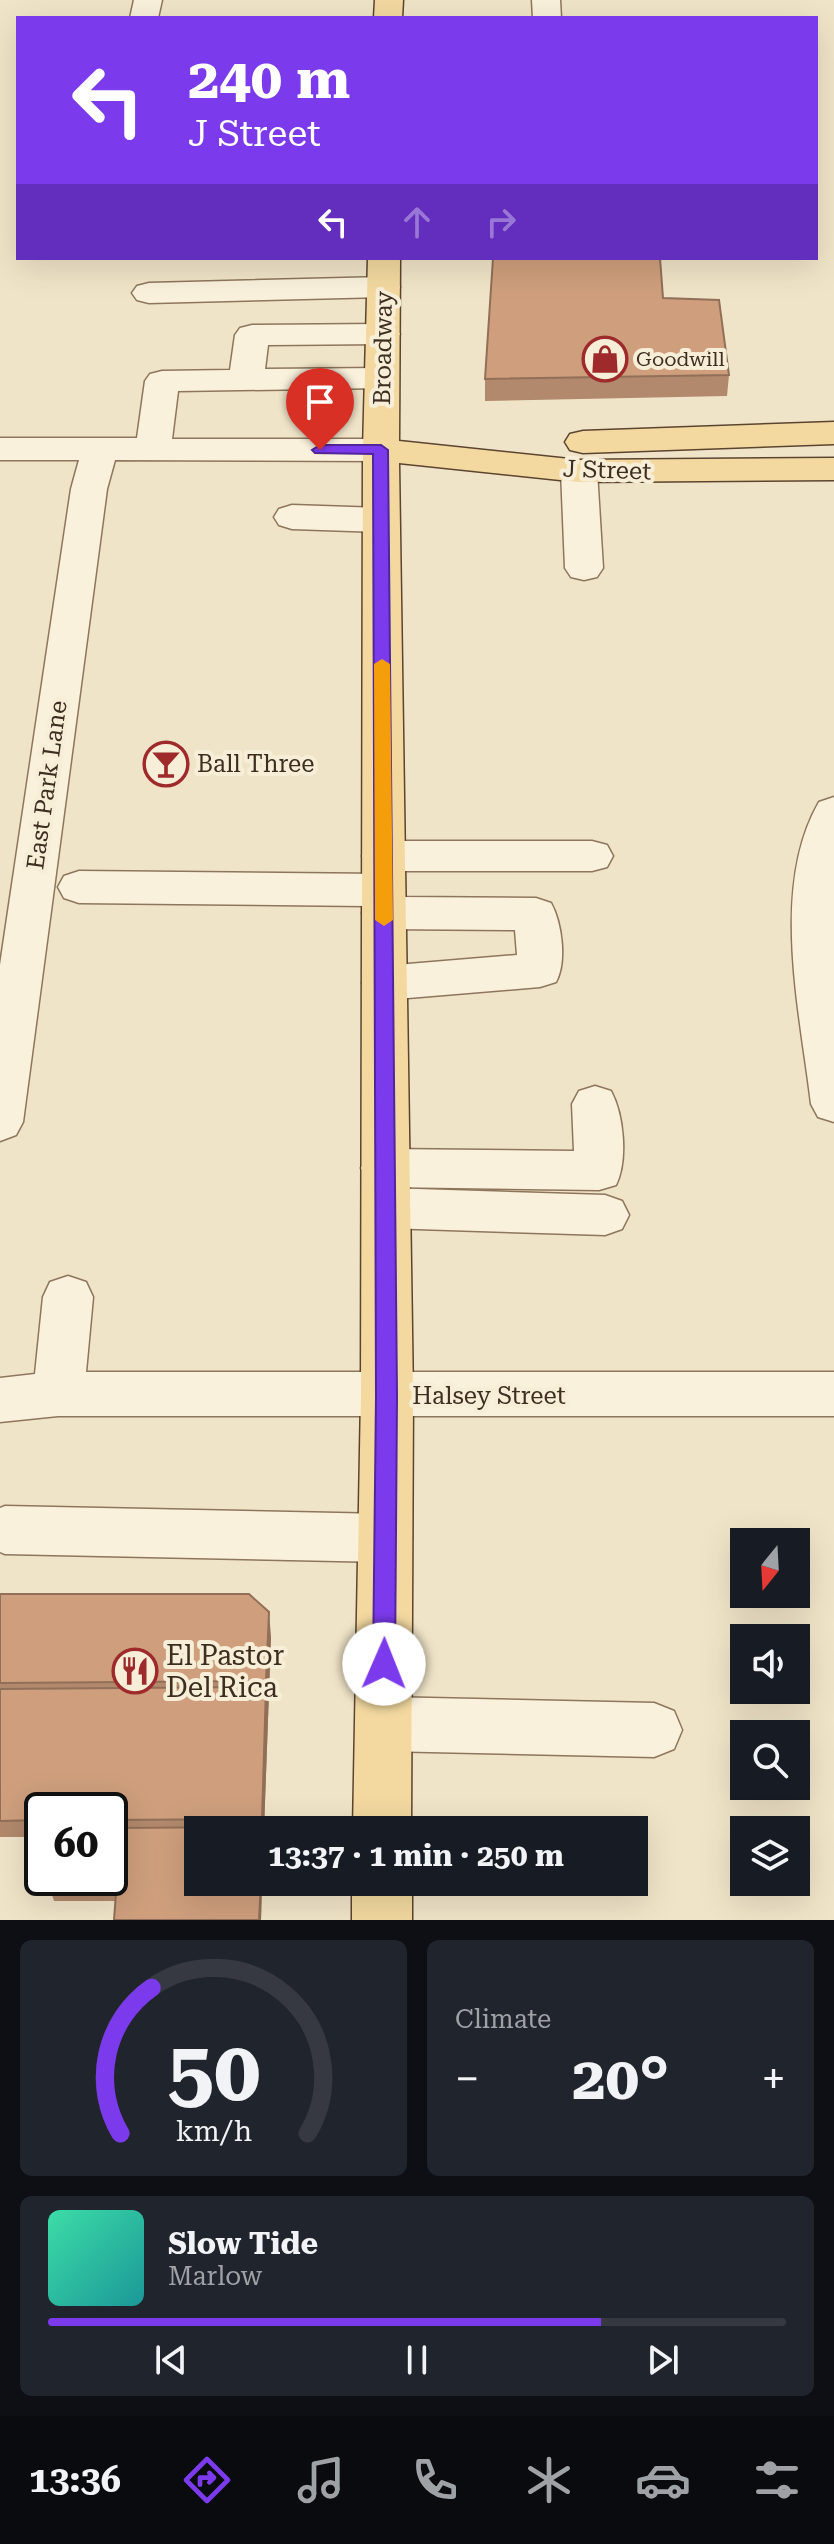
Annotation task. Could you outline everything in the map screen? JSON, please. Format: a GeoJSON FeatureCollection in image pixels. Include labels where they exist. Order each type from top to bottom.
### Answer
{"type":"FeatureCollection","features":[{"type":"Feature","properties":{"kind":"main road","name":"Broadway"},"geometry":{"type":"LineString","coordinates":[[382,1816],[387,1396],[381,520],[384,273]]}},
{"type":"Feature","properties":{"kind":"main road","name":"J Street"},"geometry":{"type":"LineString","coordinates":[[381,450],[834,433]]}},
{"type":"Feature","properties":{"kind":"main road","name":"J Street"},"geometry":{"type":"LineString","coordinates":[[381,450],[579,471],[834,469]]}},
{"type":"Feature","properties":{"kind":"main road"},"geometry":{"type":"LineString","coordinates":[[382,1896],[382,1920]]}},
{"type":"Feature","properties":{"kind":"street"},"geometry":{"type":"LineString","coordinates":[[149,293],[262,274],[384,273]]}},
{"type":"Feature","properties":{"kind":"street"},"geometry":{"type":"LineString","coordinates":[[260,408],[252,335],[383,334]]}},
{"type":"Feature","properties":{"kind":"street"},"geometry":{"type":"LineString","coordinates":[[153,450],[162,381],[260,408],[382,378]]}},
{"type":"Feature","properties":{"kind":"street","name":"J Street"},"geometry":{"type":"LineString","coordinates":[[0,449],[153,450],[260,408],[381,450]]}},
{"type":"Feature","properties":{"kind":"street","name":"East Park Lane"},"geometry":{"type":"LineString","coordinates":[[0,1122],[86,503],[100,450]]}},
{"type":"Feature","properties":{"kind":"street"},"geometry":{"type":"LineString","coordinates":[[579,471],[584,568]]}},
{"type":"Feature","properties":{"kind":"street"},"geometry":{"type":"LineString","coordinates":[[292,517],[381,520]]}},
{"type":"Feature","properties":{"kind":"street"},"geometry":{"type":"LineString","coordinates":[[834,812],[819,849],[814,923],[834,1104]]}},
{"type":"Feature","properties":{"kind":"street"},"geometry":{"type":"LineString","coordinates":[[79,887],[383,887],[592,856]]}},
{"type":"Feature","properties":{"kind":"street"},"geometry":{"type":"LineString","coordinates":[[383,887],[536,914],[540,970],[384,983]]}},
{"type":"Feature","properties":{"kind":"street"},"geometry":{"type":"LineString","coordinates":[[385,1188],[599,1171],[595,1104]]}},
{"type":"Feature","properties":{"kind":"street"},"geometry":{"type":"LineString","coordinates":[[385,1188],[605,1215]]}},
{"type":"Feature","properties":{"kind":"street"},"geometry":{"type":"LineString","coordinates":[[58,1394],[68,1297]]}},
{"type":"Feature","properties":{"kind":"street","name":"Halsey Street"},"geometry":{"type":"LineString","coordinates":[[0,1400],[58,1394],[834,1394]]}},
{"type":"Feature","properties":{"kind":"street"},"geometry":{"type":"LineString","coordinates":[[5,1530],[385,1538]]}},
{"type":"Feature","properties":{"kind":"street"},"geometry":{"type":"LineString","coordinates":[[384,1724],[654,1730]]}},
{"type":"Feature","properties":{"kind":"building","name":"Goodwill"},"geometry":{"type":"Polygon","coordinates":[[[493,260],[660,260],[663,298],[719,300],[729,375],[485,379],[493,260]]]}},
{"type":"Feature","properties":{"kind":"building","name":"El Pastor Del Rica"},"geometry":{"type":"Polygon","coordinates":[[[0,1594],[249,1594],[269,1612],[266,1681],[0,1683],[0,1594]]]}},
{"type":"Feature","properties":{"kind":"building"},"geometry":{"type":"Polygon","coordinates":[[[266,1687],[262,1816],[128,1820],[128,1792],[24,1792],[24,1820],[0,1821],[0,1689],[266,1687]]]}},
{"type":"Feature","properties":{"kind":"building"},"geometry":{"type":"Polygon","coordinates":[[[128,1828],[184,1828],[184,1896],[260,1896],[259,1920],[114,1920],[116,1896],[128,1896],[128,1828]]]}},
{"type":"Feature","properties":{"kind":"slow traffic"},"geometry":{"type":"LineString","coordinates":[[382,664],[384,920]]}},
{"type":"Feature","properties":{"kind":"place","name":"Goodwill"},"geometry":{"type":"Point","coordinates":[605,359]}},
{"type":"Feature","properties":{"kind":"place","name":"Ball Three"},"geometry":{"type":"Point","coordinates":[166,764]}},
{"type":"Feature","properties":{"kind":"place","name":"El Pastor Del Rica"},"geometry":{"type":"Point","coordinates":[135,1671]}},
{"type":"Feature","properties":{"kind":"route"},"geometry":{"type":"LineString","coordinates":[[320,450],[381,450],[387,1396],[384,1664]]}}]}
